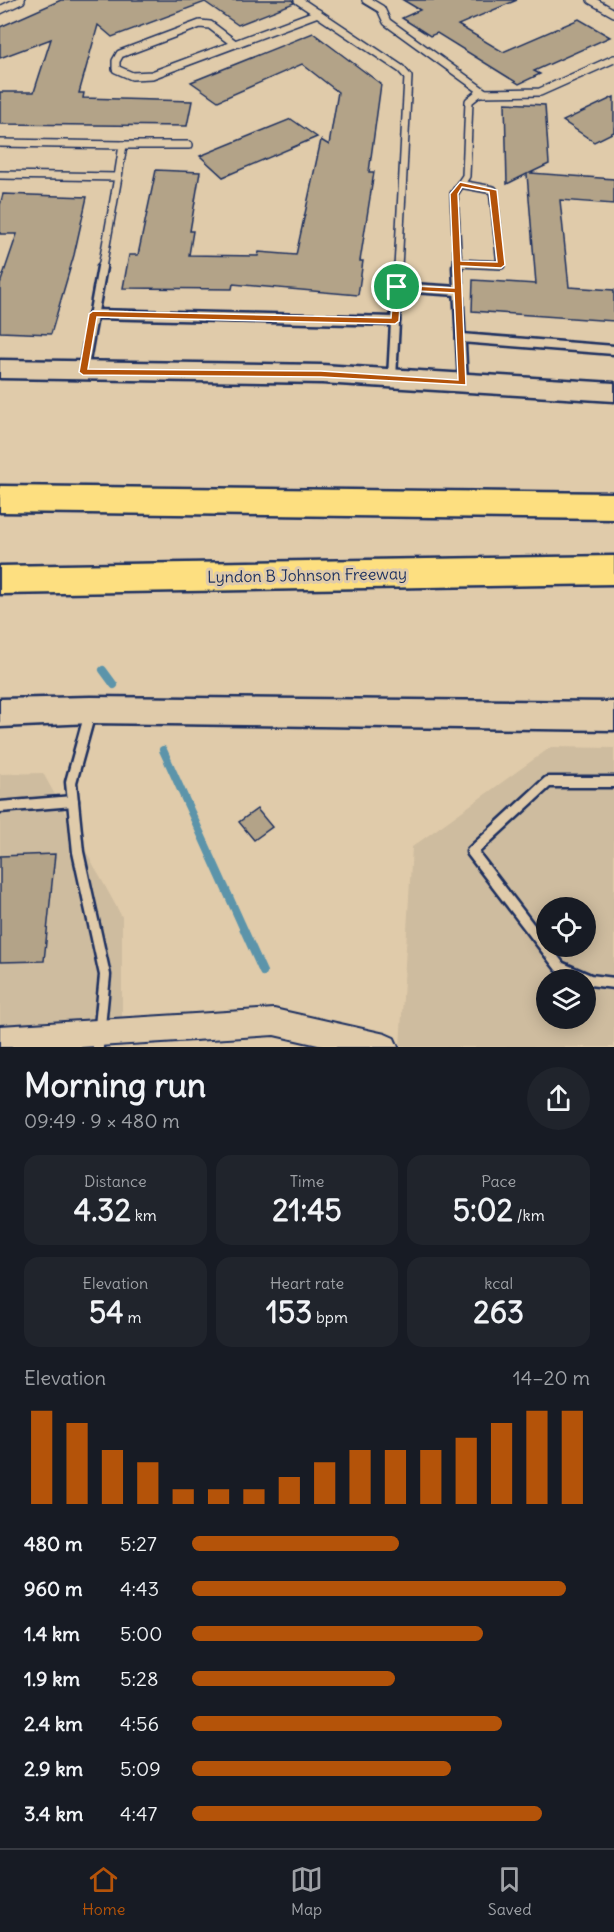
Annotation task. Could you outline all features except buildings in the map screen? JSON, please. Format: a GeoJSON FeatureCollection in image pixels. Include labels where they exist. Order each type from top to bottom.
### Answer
{"type":"FeatureCollection","features":[{"type":"Feature","properties":{"kind":"highway"},"geometry":{"type":"LineString","coordinates":[[0,499],[614,506]]}},
{"type":"Feature","properties":{"kind":"highway","name":"Lyndon B Johnson Freeway"},"geometry":{"type":"LineString","coordinates":[[0,580],[614,570]]}},
{"type":"Feature","properties":{"kind":"main road"},"geometry":{"type":"LineString","coordinates":[[0,369],[321,374],[614,392]]}},
{"type":"Feature","properties":{"kind":"main road"},"geometry":{"type":"LineString","coordinates":[[0,713],[91,710],[614,716]]}},
{"type":"Feature","properties":{"kind":"street"},"geometry":{"type":"LineString","coordinates":[[0,1039],[98,1040],[274,1022],[385,1047]]}},
{"type":"Feature","properties":{"kind":"lane"},"geometry":{"type":"LineString","coordinates":[[0,10],[21,0]]}},
{"type":"Feature","properties":{"kind":"lane"},"geometry":{"type":"LineString","coordinates":[[298,0],[401,69],[408,77],[392,378]]}},
{"type":"Feature","properties":{"kind":"lane"},"geometry":{"type":"LineString","coordinates":[[366,0],[381,9],[387,22],[485,93]]}},
{"type":"Feature","properties":{"kind":"lane"},"geometry":{"type":"LineString","coordinates":[[591,0],[614,13]]}},
{"type":"Feature","properties":{"kind":"lane"},"geometry":{"type":"LineString","coordinates":[[235,44],[210,25],[200,24],[120,54],[116,61],[116,69],[132,76],[152,75],[235,44],[318,13]]}},
{"type":"Feature","properties":{"kind":"lane"},"geometry":{"type":"LineString","coordinates":[[463,383],[454,194],[466,176],[469,100],[479,93],[540,92],[614,59]]}},
{"type":"Feature","properties":{"kind":"lane"},"geometry":{"type":"LineString","coordinates":[[0,143],[189,145]]}},
{"type":"Feature","properties":{"kind":"lane"},"geometry":{"type":"LineString","coordinates":[[83,372],[123,145]]}},
{"type":"Feature","properties":{"kind":"lane"},"geometry":{"type":"LineString","coordinates":[[0,175],[118,177]]}},
{"type":"Feature","properties":{"kind":"lane"},"geometry":{"type":"LineString","coordinates":[[457,263],[501,265],[493,190],[460,184]]}},
{"type":"Feature","properties":{"kind":"lane"},"geometry":{"type":"LineString","coordinates":[[397,287],[458,291]]}},
{"type":"Feature","properties":{"kind":"lane"},"geometry":{"type":"LineString","coordinates":[[93,314],[395,321]]}},
{"type":"Feature","properties":{"kind":"lane"},"geometry":{"type":"LineString","coordinates":[[461,338],[614,350]]}},
{"type":"Feature","properties":{"kind":"lane"},"geometry":{"type":"LineString","coordinates":[[91,710],[71,782],[78,852],[105,975],[98,1040]]}},
{"type":"Feature","properties":{"kind":"lane"},"geometry":{"type":"LineString","coordinates":[[614,782],[548,782],[472,852],[560,967],[590,980],[614,983]]}},
{"type":"Feature","properties":{"kind":"lane"},"geometry":{"type":"LineString","coordinates":[[0,807],[73,801]]}},
{"type":"Feature","properties":{"kind":"shaded area"},"geometry":{"type":"Polygon","coordinates":[[[551,747],[614,748],[614,1047],[400,1047],[412,847],[551,747]]]}},
{"type":"Feature","properties":{"kind":"shaded area"},"geometry":{"type":"Polygon","coordinates":[[[43,773],[122,917],[122,1047],[0,1047],[0,774],[43,773]]]}},
{"type":"Feature","properties":{"kind":"waterway"},"geometry":{"type":"LineString","coordinates":[[103,670],[114,685]]}},
{"type":"Feature","properties":{"kind":"waterway"},"geometry":{"type":"LineString","coordinates":[[163,750],[263,972]]}},
{"type":"Feature","properties":{"kind":"route"},"geometry":{"type":"LineString","coordinates":[[397,287],[395,321],[93,314],[83,372],[321,374],[463,383],[458,291],[454,194],[460,184],[493,190],[501,265],[457,263],[458,291],[397,287]]}}]}
